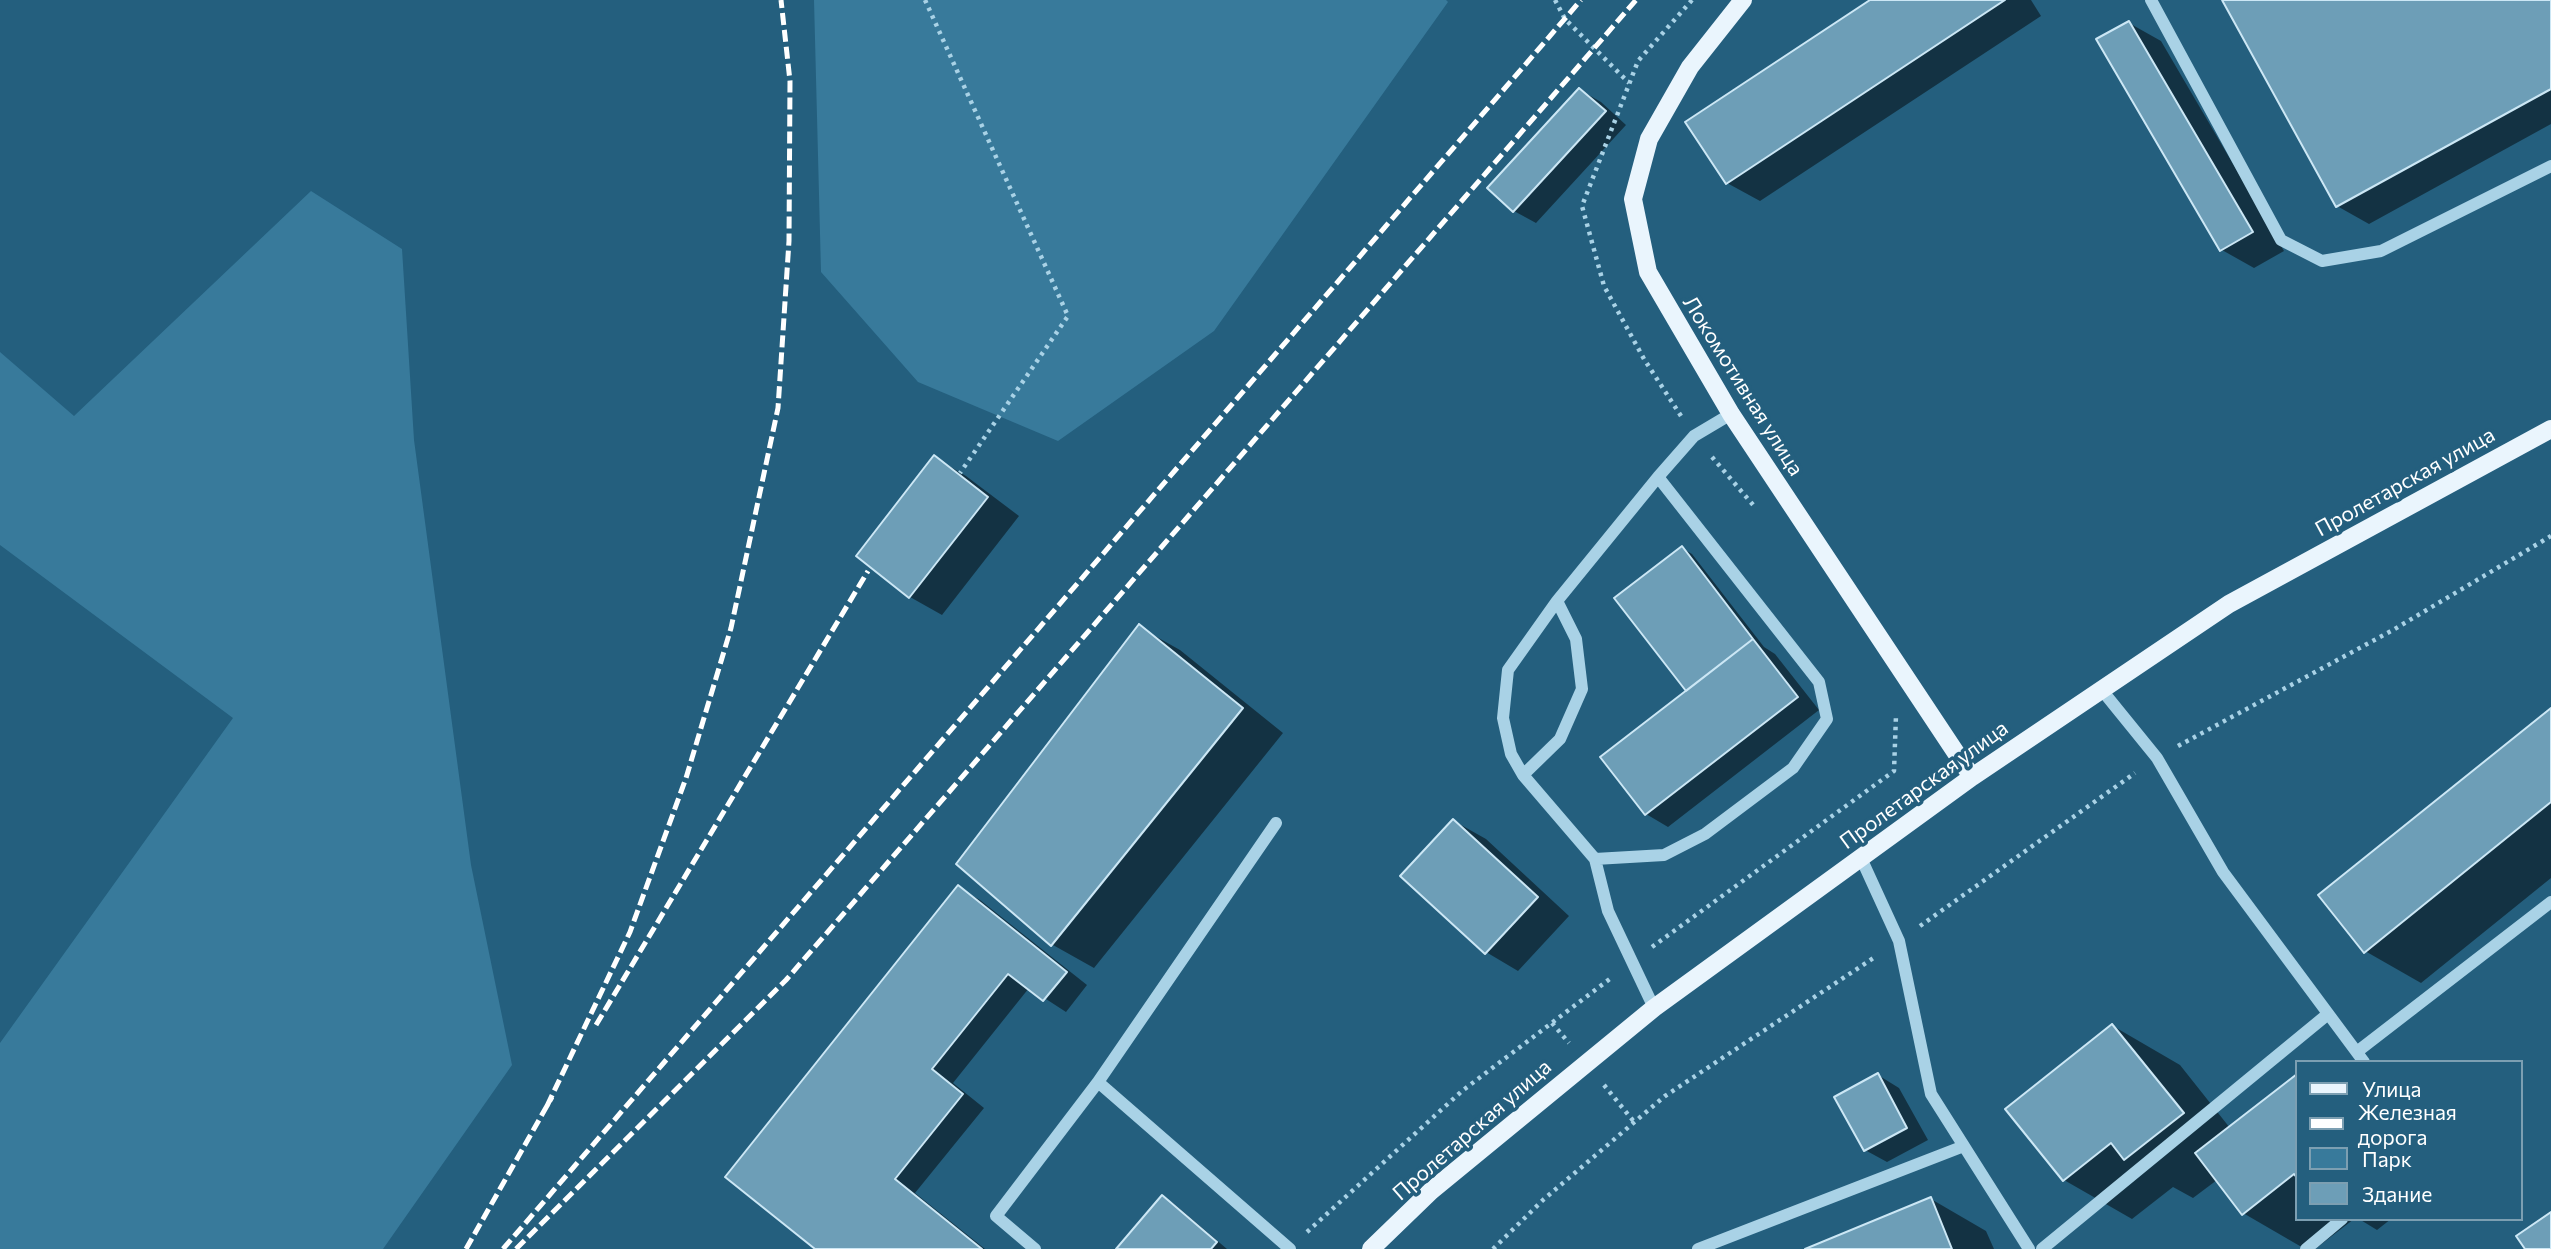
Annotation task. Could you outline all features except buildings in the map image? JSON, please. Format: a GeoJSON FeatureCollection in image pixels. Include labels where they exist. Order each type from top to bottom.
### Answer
{"type":"FeatureCollection","features":[{"type":"Feature","properties":{"kind":"main road","name":"Локомотивная улица"},"geometry":{"type":"LineString","coordinates":[[1743,0],[1690,67],[1649,139],[1633,199],[1648,272],[1731,414],[1972,777]]}},
{"type":"Feature","properties":{"kind":"main road","name":"Пролетарская улица"},"geometry":{"type":"LineString","coordinates":[[1371,1249],[1431,1191],[1654,1008],[1972,777],[2229,604],[2551,429]]}},
{"type":"Feature","properties":{"kind":"lane"},"geometry":{"type":"LineString","coordinates":[[2151,0],[2281,240],[2322,261],[2381,251],[2551,166]]}},
{"type":"Feature","properties":{"kind":"lane"},"geometry":{"type":"LineString","coordinates":[[1654,1008],[1608,911],[1595,859],[1523,775],[1511,754],[1503,718],[1508,670],[1557,601],[1658,477],[1694,436],[1731,414]]}},
{"type":"Feature","properties":{"kind":"lane"},"geometry":{"type":"LineString","coordinates":[[1595,859],[1664,855],[1704,834],[1793,768],[1827,719],[1819,682],[1658,477]]}},
{"type":"Feature","properties":{"kind":"lane"},"geometry":{"type":"LineString","coordinates":[[1523,775],[1560,739],[1582,689],[1576,639],[1557,601]]}},
{"type":"Feature","properties":{"kind":"lane"},"geometry":{"type":"LineString","coordinates":[[2101,689],[2157,758],[2223,872],[2361,1056],[2551,902]]}},
{"type":"Feature","properties":{"kind":"lane"},"geometry":{"type":"LineString","coordinates":[[1035,1249],[996,1216],[1098,1082],[1276,823]]}},
{"type":"Feature","properties":{"kind":"lane"},"geometry":{"type":"LineString","coordinates":[[1861,858],[1899,941],[1931,1094],[2029,1249]]}},
{"type":"Feature","properties":{"kind":"lane"},"geometry":{"type":"LineString","coordinates":[[2042,1249],[2328,1014]]}},
{"type":"Feature","properties":{"kind":"lane"},"geometry":{"type":"LineString","coordinates":[[1098,1082],[1289,1249]]}},
{"type":"Feature","properties":{"kind":"lane"},"geometry":{"type":"LineString","coordinates":[[1698,1249],[1964,1146]]}},
{"type":"Feature","properties":{"kind":"lane"},"geometry":{"type":"LineString","coordinates":[[2306,1249],[2341,1221]]}},
{"type":"Feature","properties":{"kind":"path"},"geometry":{"type":"LineString","coordinates":[[925,0],[1068,316],[960,472]]}},
{"type":"Feature","properties":{"kind":"path"},"geometry":{"type":"LineString","coordinates":[[1555,0],[1565,19],[1629,83]]}},
{"type":"Feature","properties":{"kind":"path"},"geometry":{"type":"LineString","coordinates":[[1692,0],[1638,61],[1582,205],[1604,286],[1644,359],[1694,436],[1761,514]]}},
{"type":"Feature","properties":{"kind":"path"},"geometry":{"type":"LineString","coordinates":[[1493,1249],[1543,1200],[1665,1096],[1899,941],[2157,758],[2393,631],[2551,536]]}},
{"type":"Feature","properties":{"kind":"path"},"geometry":{"type":"LineString","coordinates":[[1289,1249],[1462,1091],[1631,962],[1894,771],[1896,713]]}},
{"type":"Feature","properties":{"kind":"green space"},"geometry":{"type":"Polygon","coordinates":[[[814,0],[1448,2],[1214,331],[1058,441],[918,382],[821,272],[814,0]]]}},
{"type":"Feature","properties":{"kind":"green space"},"geometry":{"type":"Polygon","coordinates":[[[311,191],[402,249],[414,440],[471,865],[512,1065],[383,1249],[0,1249],[0,1043],[233,718],[0,545],[0,352],[74,416],[311,191]]]}},
{"type":"Feature","properties":{"kind":"railway"},"geometry":{"type":"LineString","coordinates":[[547,1106],[630,932],[686,778],[731,628],[778,408],[789,241],[790,81],[781,0]]}},
{"type":"Feature","properties":{"kind":"railway"},"geometry":{"type":"LineString","coordinates":[[503,1249],[1581,0]]}},
{"type":"Feature","properties":{"kind":"railway"},"geometry":{"type":"LineString","coordinates":[[516,1249],[786,980],[1636,0]]}},
{"type":"Feature","properties":{"kind":"railway"},"geometry":{"type":"LineString","coordinates":[[596,1025],[868,571]]}},
{"type":"Feature","properties":{"kind":"railway"},"geometry":{"type":"LineString","coordinates":[[466,1249],[552,1097]]}}]}
